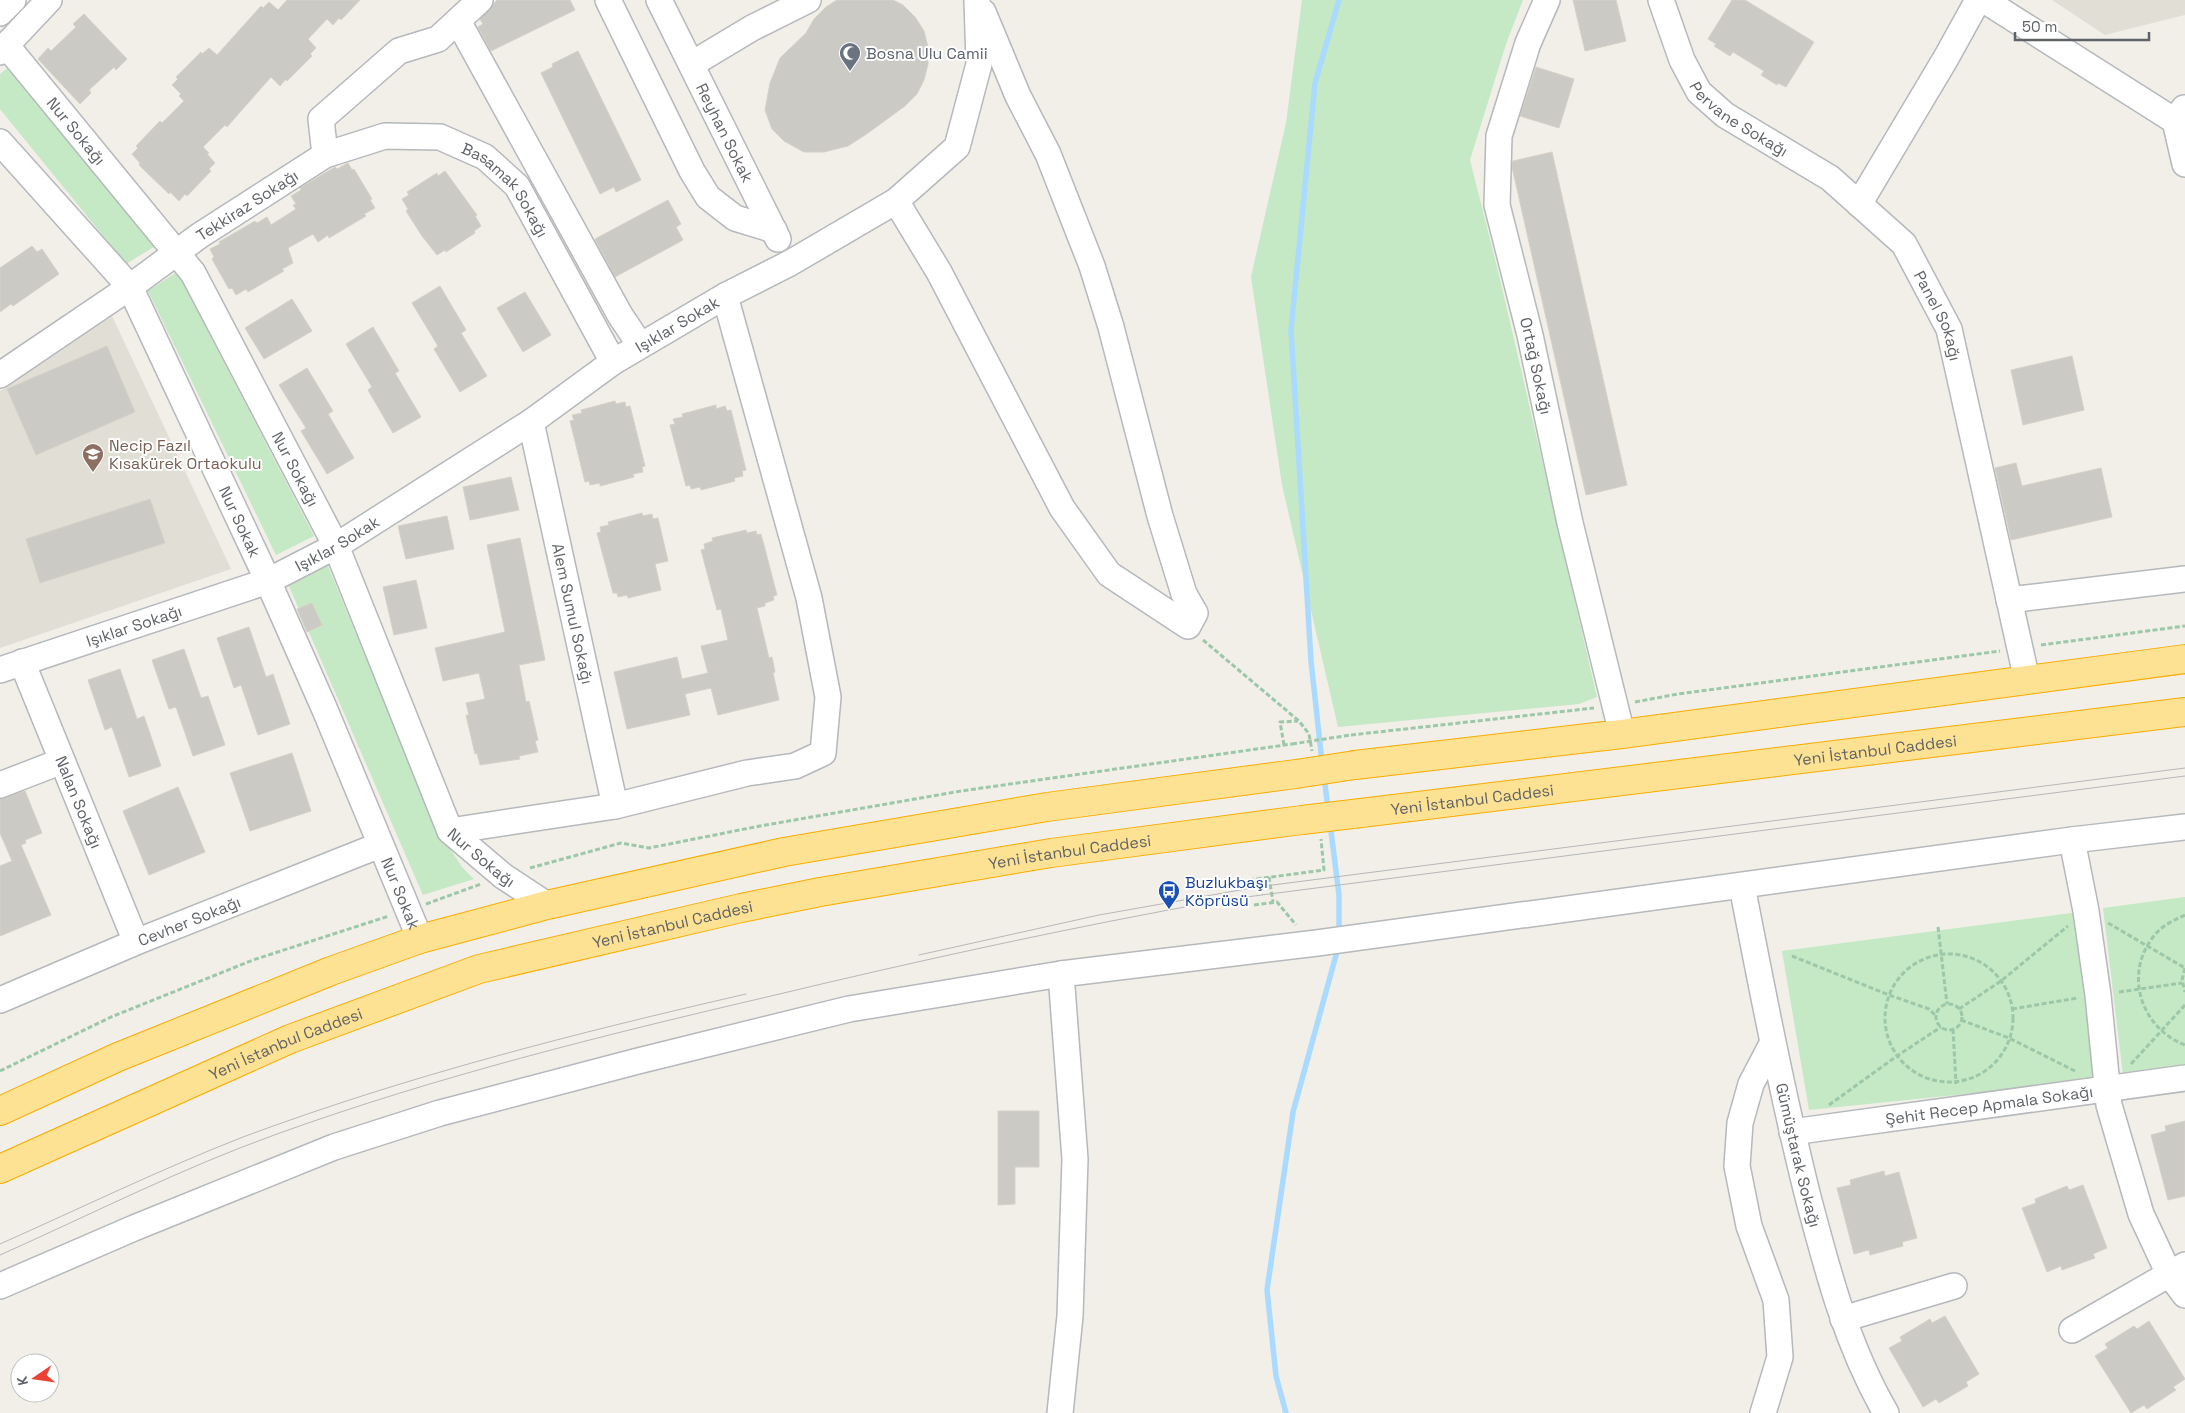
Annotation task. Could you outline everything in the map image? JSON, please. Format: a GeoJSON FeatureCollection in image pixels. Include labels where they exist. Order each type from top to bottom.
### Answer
{"type":"FeatureCollection","features":[{"type":"Feature","properties":{"kind":"highway"},"geometry":{"type":"LineString","coordinates":[[0,1111],[118,1057],[331,971],[420,939],[547,905],[784,852],[1304,765],[1355,765],[1622,734],[2185,659]]}},
{"type":"Feature","properties":{"kind":"highway","name":"Yeni İstanbul Caddesi"},"geometry":{"type":"LineString","coordinates":[[0,1169],[290,1039],[479,969],[741,908],[820,892],[1022,858],[1312,827],[1361,813],[2185,712]]}},
{"type":"Feature","properties":{"kind":"street"},"geometry":{"type":"LineString","coordinates":[[0,13],[13,0]]}},
{"type":"Feature","properties":{"kind":"street"},"geometry":{"type":"LineString","coordinates":[[3,48],[49,0]]}},
{"type":"Feature","properties":{"kind":"street"},"geometry":{"type":"LineString","coordinates":[[325,155],[321,119],[398,51],[438,39],[480,0]]}},
{"type":"Feature","properties":{"kind":"street"},"geometry":{"type":"LineString","coordinates":[[608,0],[692,171],[708,197],[735,218],[774,230]]}},
{"type":"Feature","properties":{"kind":"street","name":"Reyhan Sokak"},"geometry":{"type":"LineString","coordinates":[[660,0],[790,263]]}},
{"type":"Feature","properties":{"kind":"street"},"geometry":{"type":"LineString","coordinates":[[692,64],[752,28],[808,0]]}},
{"type":"Feature","properties":{"kind":"street"},"geometry":{"type":"LineString","coordinates":[[896,201],[939,272],[1062,508],[1109,574],[1188,626],[1195,613],[1184,594],[1160,516],[1111,327],[1092,266],[1048,154],[1018,96],[977,0]]}},
{"type":"Feature","properties":{"kind":"street","name":"Işıklar Sokak"},"geometry":{"type":"LineString","coordinates":[[268,581],[336,546],[531,422],[613,362],[725,296],[790,263],[896,201],[957,148],[979,64],[977,0]]}},
{"type":"Feature","properties":{"kind":"street","name":"Ortağ Sokağı"},"geometry":{"type":"LineString","coordinates":[[1547,0],[1528,43],[1499,136],[1497,205],[1530,335],[1570,523],[1622,734]]}},
{"type":"Feature","properties":{"kind":"street","name":"Pervane Sokağı"},"geometry":{"type":"LineString","coordinates":[[1661,0],[1682,60],[1699,92],[1725,115],[1830,178],[1859,204]]}},
{"type":"Feature","properties":{"kind":"street"},"geometry":{"type":"LineString","coordinates":[[1859,204],[1946,58],[1978,0]]}},
{"type":"Feature","properties":{"kind":"street"},"geometry":{"type":"LineString","coordinates":[[1984,0],[2180,114],[2185,164]]}},
{"type":"Feature","properties":{"kind":"street"},"geometry":{"type":"LineString","coordinates":[[458,21],[620,315],[640,346]]}},
{"type":"Feature","properties":{"kind":"street","name":"Nur Sokağı"},"geometry":{"type":"LineString","coordinates":[[3,48],[178,252],[193,273],[336,546],[450,831],[503,876],[547,905]]}},
{"type":"Feature","properties":{"kind":"street","name":"Basamak Sokağı"},"geometry":{"type":"LineString","coordinates":[[325,155],[385,136],[440,137],[485,157],[517,186],[613,362]]}},
{"type":"Feature","properties":{"kind":"street","name":"Nur Sokak"},"geometry":{"type":"LineString","coordinates":[[0,142],[130,287],[268,581],[325,710],[420,939]]}},
{"type":"Feature","properties":{"kind":"street","name":"Tekkiraz Sokağı"},"geometry":{"type":"LineString","coordinates":[[0,374],[130,287],[178,252],[325,155]]}},
{"type":"Feature","properties":{"kind":"street","name":"Panel Sokağı"},"geometry":{"type":"LineString","coordinates":[[1859,204],[1904,244],[1949,329],[2027,680]]}},
{"type":"Feature","properties":{"kind":"street"},"geometry":{"type":"LineString","coordinates":[[450,831],[615,806],[747,774],[795,766],[823,753],[828,697],[809,598],[725,296]]}},
{"type":"Feature","properties":{"kind":"street","name":"Alem Sumul Sokağı"},"geometry":{"type":"LineString","coordinates":[[531,422],[615,806]]}},
{"type":"Feature","properties":{"kind":"street"},"geometry":{"type":"LineString","coordinates":[[2009,600],[2185,579]]}},
{"type":"Feature","properties":{"kind":"street","name":"Işıklar Sokağı"},"geometry":{"type":"LineString","coordinates":[[11,666],[268,581]]}},
{"type":"Feature","properties":{"kind":"street","name":"Nalan Sokağı"},"geometry":{"type":"LineString","coordinates":[[11,666],[62,761],[136,942]]}},
{"type":"Feature","properties":{"kind":"street"},"geometry":{"type":"LineString","coordinates":[[0,785],[62,761]]}},
{"type":"Feature","properties":{"kind":"street"},"geometry":{"type":"LineString","coordinates":[[0,1286],[134,1228],[334,1147],[440,1113],[848,1009],[1061,974],[1317,943],[2185,826]]}},
{"type":"Feature","properties":{"kind":"street"},"geometry":{"type":"LineString","coordinates":[[2072,840],[2086,911],[2098,995],[2109,1105],[2141,1214],[2177,1270],[2185,1295]]}},
{"type":"Feature","properties":{"kind":"street","name":"Cevher Sokağı"},"geometry":{"type":"LineString","coordinates":[[0,1000],[136,942],[380,845]]}},
{"type":"Feature","properties":{"kind":"street","name":"Gümüştarak Sokağı"},"geometry":{"type":"LineString","coordinates":[[1742,886],[1772,1044],[1825,1264],[1842,1319],[1859,1362],[1886,1413]]}},
{"type":"Feature","properties":{"kind":"street"},"geometry":{"type":"LineString","coordinates":[[1060,1413],[1070,1316],[1075,1159],[1061,974]]}},
{"type":"Feature","properties":{"kind":"street"},"geometry":{"type":"LineString","coordinates":[[1763,1413],[1780,1357],[1776,1300],[1749,1226],[1737,1166],[1740,1123],[1744,1108],[1752,1084],[1772,1044]]}},
{"type":"Feature","properties":{"kind":"street","name":"Şehit Recep Apmala Sokağı"},"geometry":{"type":"LineString","coordinates":[[1792,1132],[2185,1078]]}},
{"type":"Feature","properties":{"kind":"street"},"geometry":{"type":"LineString","coordinates":[[2072,1330],[2177,1270]]}},
{"type":"Feature","properties":{"kind":"street"},"geometry":{"type":"LineString","coordinates":[[1842,1319],[1954,1286]]}},
{"type":"Feature","properties":{"kind":"path"},"geometry":{"type":"LineString","coordinates":[[1188,626],[1299,722],[1309,734],[1304,765]]}},
{"type":"Feature","properties":{"kind":"path"},"geometry":{"type":"LineString","coordinates":[[1292,744],[1351,735],[1615,706],[1678,694],[2185,626]]}},
{"type":"Feature","properties":{"kind":"path"},"geometry":{"type":"LineString","coordinates":[[1284,745],[1280,722],[1299,722]]}},
{"type":"Feature","properties":{"kind":"path"},"geometry":{"type":"LineString","coordinates":[[1249,880],[1324,870],[1312,827]]}},
{"type":"Feature","properties":{"kind":"path"},"geometry":{"type":"LineString","coordinates":[[1254,905],[1275,902],[1270,878]]}},
{"type":"Feature","properties":{"kind":"path"},"geometry":{"type":"LineString","coordinates":[[1959,1008],[2000,981],[2086,911],[2185,968],[2182,983],[2185,992]]}},
{"type":"Feature","properties":{"kind":"path"},"geometry":{"type":"LineString","coordinates":[[2185,915],[2167,923],[2151,939],[2141,959],[2138,982],[2142,1005],[2155,1025],[2173,1040],[2185,1045]]}},
{"type":"Feature","properties":{"kind":"path"},"geometry":{"type":"LineString","coordinates":[[1938,927],[1947,1004]]}},
{"type":"Feature","properties":{"kind":"path"},"geometry":{"type":"LineString","coordinates":[[1950,954],[1971,958],[1990,969],[2004,986],[2012,1009],[2012,1028],[2009,1038],[2005,1049],[1993,1065],[1976,1077],[1956,1082],[1936,1081],[1916,1074],[1897,1056],[1890,1044],[1884,1024],[1886,1003],[1894,984],[1909,968],[1928,957],[1941,955],[1950,954]]}},
{"type":"Feature","properties":{"kind":"path"},"geometry":{"type":"LineString","coordinates":[[1792,956],[1889,995],[1929,1008],[1936,1016],[1941,1027]]}},
{"type":"Feature","properties":{"kind":"path"},"geometry":{"type":"LineString","coordinates":[[2012,1009],[2182,983]]}},
{"type":"Feature","properties":{"kind":"path"},"geometry":{"type":"LineString","coordinates":[[1936,1016],[1939,1008],[1947,1004],[1959,1008]]}},
{"type":"Feature","properties":{"kind":"path"},"geometry":{"type":"LineString","coordinates":[[1961,1020],[2009,1038],[2108,1089],[2185,1005]]}},
{"type":"Feature","properties":{"kind":"path"},"geometry":{"type":"LineString","coordinates":[[1959,1008],[1961,1020]]}},
{"type":"Feature","properties":{"kind":"path"},"geometry":{"type":"LineString","coordinates":[[1959,1109],[1953,1029],[1961,1020]]}},
{"type":"Feature","properties":{"kind":"path"},"geometry":{"type":"LineString","coordinates":[[1822,1110],[1941,1027],[1953,1029]]}},
{"type":"Feature","properties":{"kind":"shaded area"},"geometry":{"type":"Polygon","coordinates":[[[2052,0],[2185,0],[2185,15],[2105,35],[2052,0]]]}},
{"type":"Feature","properties":{"kind":"shaded area","name":"Necip Fazıl Kısakürek Ortaokulu"},"geometry":{"type":"Polygon","coordinates":[[[112,316],[231,569],[0,648],[0,391],[112,316]]]}},
{"type":"Feature","properties":{"kind":"green space"},"geometry":{"type":"Polygon","coordinates":[[[1302,0],[1523,0],[1506,44],[1470,160],[1499,275],[1597,697],[1579,704],[1338,727],[1282,485],[1251,277],[1286,123],[1302,0]]]}},
{"type":"Feature","properties":{"kind":"green space"},"geometry":{"type":"Polygon","coordinates":[[[10,66],[157,245],[126,264],[0,109],[0,74],[10,66]]]}},
{"type":"Feature","properties":{"kind":"green space"},"geometry":{"type":"Polygon","coordinates":[[[177,272],[314,536],[276,555],[148,291],[177,272]]]}},
{"type":"Feature","properties":{"kind":"green space"},"geometry":{"type":"Polygon","coordinates":[[[328,566],[435,826],[462,867],[474,879],[423,895],[288,584],[328,566]]]}},
{"type":"Feature","properties":{"kind":"green space"},"geometry":{"type":"Polygon","coordinates":[[[2185,897],[2185,1065],[2123,1075],[2103,908],[2185,897]]]}},
{"type":"Feature","properties":{"kind":"green space"},"geometry":{"type":"Polygon","coordinates":[[[2079,912],[2094,1081],[1809,1110],[1782,951],[2079,912]]]}},
{"type":"Feature","properties":{"kind":"building"},"geometry":{"type":"Polygon","coordinates":[[[287,0],[360,0],[341,20],[339,18],[333,25],[327,19],[308,39],[316,48],[310,54],[312,56],[287,81],[286,79],[280,86],[271,77],[227,127],[225,125],[203,147],[215,163],[209,169],[211,171],[187,196],[185,194],[179,201],[139,165],[140,163],[132,154],[138,148],[136,146],[160,121],[162,123],[184,101],[179,96],[181,94],[172,85],[178,79],[176,77],[201,52],[202,54],[209,48],[217,55],[261,6],[263,8],[269,2],[278,10],[287,0]]]}},
{"type":"Feature","properties":{"kind":"building"},"geometry":{"type":"Polygon","coordinates":[[[497,0],[570,0],[575,10],[491,51],[478,27],[483,24],[480,19],[497,0]]]}},
{"type":"Feature","properties":{"kind":"building","name":"Bosna Ulu Camii"},"geometry":{"type":"Polygon","coordinates":[[[837,0],[893,0],[903,5],[915,17],[924,31],[928,47],[928,64],[924,80],[917,94],[905,106],[868,133],[848,146],[824,152],[804,152],[784,141],[772,129],[765,110],[770,83],[780,58],[806,33],[814,19],[826,7],[837,0]]]}},
{"type":"Feature","properties":{"kind":"building"},"geometry":{"type":"Polygon","coordinates":[[[1573,0],[1616,0],[1626,41],[1585,51],[1573,0]]]}},
{"type":"Feature","properties":{"kind":"building"},"geometry":{"type":"Polygon","coordinates":[[[1732,0],[1745,0],[1814,42],[1786,87],[1778,83],[1777,85],[1761,75],[1764,71],[1733,52],[1730,56],[1714,46],[1716,44],[1708,39],[1732,0]]]}},
{"type":"Feature","properties":{"kind":"building"},"geometry":{"type":"Polygon","coordinates":[[[84,14],[127,59],[116,70],[114,67],[89,90],[91,93],[80,104],[38,59],[48,48],[51,51],[76,27],[73,24],[84,14]]]}},
{"type":"Feature","properties":{"kind":"building"},"geometry":{"type":"Polygon","coordinates":[[[578,51],[641,180],[616,192],[614,187],[600,194],[541,73],[553,67],[552,64],[578,51]]]}},
{"type":"Feature","properties":{"kind":"building"},"geometry":{"type":"Polygon","coordinates":[[[1536,67],[1574,79],[1559,128],[1520,116],[1536,67]]]}},
{"type":"Feature","properties":{"kind":"building"},"geometry":{"type":"Polygon","coordinates":[[[1552,152],[1627,485],[1586,495],[1512,167],[1513,161],[1552,152]]]}},
{"type":"Feature","properties":{"kind":"building"},"geometry":{"type":"Polygon","coordinates":[[[348,163],[352,170],[354,169],[372,199],[370,200],[375,208],[364,214],[366,216],[329,238],[328,235],[318,242],[313,234],[288,248],[293,263],[282,269],[284,271],[248,292],[246,289],[236,295],[232,288],[229,289],[212,259],[214,257],[210,249],[255,221],[257,223],[267,217],[271,225],[296,209],[293,205],[296,204],[291,196],[301,190],[300,188],[335,167],[337,169],[348,163]]]}},
{"type":"Feature","properties":{"kind":"building"},"geometry":{"type":"Polygon","coordinates":[[[445,171],[477,215],[475,216],[481,226],[474,231],[475,233],[446,252],[445,250],[437,255],[406,211],[408,209],[402,199],[409,195],[407,192],[437,173],[438,176],[445,171]]]}},
{"type":"Feature","properties":{"kind":"building"},"geometry":{"type":"Polygon","coordinates":[[[668,200],[681,224],[676,227],[683,240],[615,277],[595,239],[668,200]]]}},
{"type":"Feature","properties":{"kind":"building"},"geometry":{"type":"Polygon","coordinates":[[[32,246],[37,252],[42,249],[59,274],[13,306],[11,304],[0,312],[0,268],[32,246]]]}},
{"type":"Feature","properties":{"kind":"building"},"geometry":{"type":"Polygon","coordinates":[[[440,286],[466,330],[461,333],[487,376],[460,392],[434,349],[438,346],[412,303],[440,286]]]}},
{"type":"Feature","properties":{"kind":"building"},"geometry":{"type":"Polygon","coordinates":[[[525,292],[551,335],[523,352],[497,308],[525,292]]]}},
{"type":"Feature","properties":{"kind":"building"},"geometry":{"type":"Polygon","coordinates":[[[292,299],[312,331],[264,359],[245,328],[292,299]]]}},
{"type":"Feature","properties":{"kind":"building"},"geometry":{"type":"Polygon","coordinates":[[[373,327],[399,371],[395,373],[421,417],[393,433],[368,390],[372,387],[346,344],[373,327]]]}},
{"type":"Feature","properties":{"kind":"building"},"geometry":{"type":"Polygon","coordinates":[[[107,346],[135,412],[36,455],[7,389],[107,346]]]}},
{"type":"Feature","properties":{"kind":"building"},"geometry":{"type":"Polygon","coordinates":[[[2072,356],[2084,410],[2023,425],[2011,370],[2072,356]]]}},
{"type":"Feature","properties":{"kind":"building"},"geometry":{"type":"Polygon","coordinates":[[[307,368],[333,411],[328,414],[354,458],[327,474],[301,431],[306,428],[279,385],[307,368]]]}},
{"type":"Feature","properties":{"kind":"building"},"geometry":{"type":"Polygon","coordinates":[[[615,401],[616,404],[625,402],[626,407],[630,406],[645,466],[642,467],[643,472],[633,474],[634,477],[600,486],[600,483],[590,485],[589,481],[585,482],[570,421],[574,420],[572,415],[582,413],[581,410],[615,401]]]}},
{"type":"Feature","properties":{"kind":"building"},"geometry":{"type":"Polygon","coordinates":[[[716,405],[716,409],[725,406],[727,411],[731,410],[746,470],[742,471],[743,476],[734,478],[735,481],[701,490],[700,487],[691,489],[690,485],[686,486],[670,425],[675,424],[673,419],[683,417],[682,414],[716,405]]]}},
{"type":"Feature","properties":{"kind":"building"},"geometry":{"type":"Polygon","coordinates":[[[2016,463],[2022,486],[2101,468],[2112,517],[2011,540],[1995,468],[2016,463]]]}},
{"type":"Feature","properties":{"kind":"building"},"geometry":{"type":"Polygon","coordinates":[[[511,477],[519,510],[470,520],[463,487],[511,477]]]}},
{"type":"Feature","properties":{"kind":"building"},"geometry":{"type":"Polygon","coordinates":[[[150,499],[165,543],[40,583],[26,539],[150,499]]]}},
{"type":"Feature","properties":{"kind":"building"},"geometry":{"type":"Polygon","coordinates":[[[642,513],[643,516],[652,514],[653,519],[658,518],[668,561],[655,564],[661,590],[628,598],[627,595],[618,597],[617,593],[613,593],[597,533],[601,532],[600,527],[609,525],[608,522],[642,513]]]}},
{"type":"Feature","properties":{"kind":"building"},"geometry":{"type":"Polygon","coordinates":[[[447,516],[454,549],[406,559],[398,526],[447,516]]]}},
{"type":"Feature","properties":{"kind":"building"},"geometry":{"type":"Polygon","coordinates":[[[746,530],[747,533],[756,531],[757,535],[761,534],[777,595],[773,596],[774,600],[765,603],[765,606],[757,608],[769,658],[772,657],[775,672],[773,673],[779,700],[718,715],[711,688],[685,694],[690,715],[627,729],[614,672],[677,657],[682,679],[708,673],[701,646],[728,640],[721,609],[717,610],[701,550],[705,549],[704,544],[713,541],[712,538],[746,530]]]}},
{"type":"Feature","properties":{"kind":"building"},"geometry":{"type":"Polygon","coordinates":[[[520,538],[545,660],[519,665],[526,702],[529,701],[538,740],[535,741],[538,752],[519,756],[520,759],[480,765],[477,753],[475,754],[466,715],[469,715],[466,703],[485,699],[479,673],[443,681],[435,648],[505,632],[487,545],[520,538]]]}},
{"type":"Feature","properties":{"kind":"building"},"geometry":{"type":"Polygon","coordinates":[[[416,580],[427,628],[394,635],[383,587],[416,580]]]}},
{"type":"Feature","properties":{"kind":"building"},"geometry":{"type":"Polygon","coordinates":[[[312,603],[322,625],[307,632],[297,609],[312,603]]]}},
{"type":"Feature","properties":{"kind":"building"},"geometry":{"type":"Polygon","coordinates":[[[249,627],[266,677],[273,674],[290,724],[258,735],[241,685],[234,688],[217,638],[249,627]]]}},
{"type":"Feature","properties":{"kind":"building"},"geometry":{"type":"Polygon","coordinates":[[[184,649],[201,698],[208,696],[225,745],[193,756],[176,707],[169,709],[152,660],[184,649]]]}},
{"type":"Feature","properties":{"kind":"building"},"geometry":{"type":"Polygon","coordinates":[[[120,669],[137,719],[144,716],[161,766],[129,777],[112,727],[105,730],[88,680],[120,669]]]}},
{"type":"Feature","properties":{"kind":"building"},"geometry":{"type":"Polygon","coordinates":[[[292,753],[311,811],[250,831],[230,773],[292,753]]]}},
{"type":"Feature","properties":{"kind":"building"},"geometry":{"type":"Polygon","coordinates":[[[178,787],[205,852],[149,875],[123,811],[178,787]]]}},
{"type":"Feature","properties":{"kind":"building"},"geometry":{"type":"Polygon","coordinates":[[[25,791],[42,833],[25,840],[26,843],[21,845],[51,915],[0,936],[0,866],[12,861],[0,833],[0,799],[25,791]]]}},
{"type":"Feature","properties":{"kind":"building"},"geometry":{"type":"Polygon","coordinates":[[[998,1111],[1039,1111],[1039,1167],[1015,1167],[1015,1204],[998,1205],[998,1111]]]}},
{"type":"Feature","properties":{"kind":"building"},"geometry":{"type":"Polygon","coordinates":[[[2185,1121],[2185,1196],[2168,1200],[2151,1135],[2166,1131],[2165,1126],[2185,1121]]]}},
{"type":"Feature","properties":{"kind":"building"},"geometry":{"type":"Polygon","coordinates":[[[1884,1171],[1885,1176],[1899,1172],[1917,1238],[1902,1242],[1903,1246],[1870,1255],[1869,1250],[1854,1254],[1837,1188],[1851,1185],[1850,1180],[1884,1171]]]}},
{"type":"Feature","properties":{"kind":"building"},"geometry":{"type":"Polygon","coordinates":[[[2083,1185],[2107,1248],[2093,1254],[2095,1258],[2062,1270],[2061,1266],[2047,1272],[2022,1208],[2036,1203],[2035,1199],[2067,1186],[2069,1190],[2083,1185]]]}},
{"type":"Feature","properties":{"kind":"building"},"geometry":{"type":"Polygon","coordinates":[[[1945,1316],[1979,1374],[1966,1382],[1968,1386],[1939,1403],[1936,1399],[1923,1407],[1889,1348],[1902,1341],[1900,1337],[1930,1319],[1932,1323],[1945,1316]]]}},
{"type":"Feature","properties":{"kind":"building"},"geometry":{"type":"Polygon","coordinates":[[[2149,1321],[2185,1379],[2173,1387],[2176,1390],[2147,1409],[2144,1405],[2131,1413],[2095,1356],[2108,1348],[2105,1344],[2134,1326],[2137,1329],[2149,1321]]]}},
{"type":"Feature","properties":{"kind":"waterway"},"geometry":{"type":"LineString","coordinates":[[1322,762],[1311,661],[1291,330],[1315,83],[1339,0]]}},
{"type":"Feature","properties":{"kind":"waterway"},"geometry":{"type":"LineString","coordinates":[[1324,776],[1328,809]]}},
{"type":"Feature","properties":{"kind":"waterway"},"geometry":{"type":"LineString","coordinates":[[1330,823],[1339,895],[1339,933]]}},
{"type":"Feature","properties":{"kind":"waterway"},"geometry":{"type":"LineString","coordinates":[[1286,1413],[1276,1376],[1267,1290],[1293,1112],[1338,948]]}},
{"type":"Feature","properties":{"kind":"tram line"},"geometry":{"type":"LineString","coordinates":[[919,955],[1099,915],[1257,887],[2185,768]]}},
{"type":"Feature","properties":{"kind":"tram line"},"geometry":{"type":"LineString","coordinates":[[0,1255],[207,1161],[277,1134],[399,1093],[584,1042],[940,957],[1110,921],[1223,900],[2185,776]]}},
{"type":"Feature","properties":{"kind":"tram line"},"geometry":{"type":"LineString","coordinates":[[0,1244],[182,1162],[243,1137],[367,1094],[555,1040],[746,994]]}},
{"type":"Feature","properties":{"kind":"place","name":"Bosna Ulu Camii"},"geometry":{"type":"Point","coordinates":[850,72]}},
{"type":"Feature","properties":{"kind":"place","name":"Necip Fazıl Kısakürek Ortaokulu"},"geometry":{"type":"Point","coordinates":[93,473]}},
{"type":"Feature","properties":{"kind":"place","name":"Buzlukbaşı Köprüsü"},"geometry":{"type":"Point","coordinates":[1169,910]}}]}
